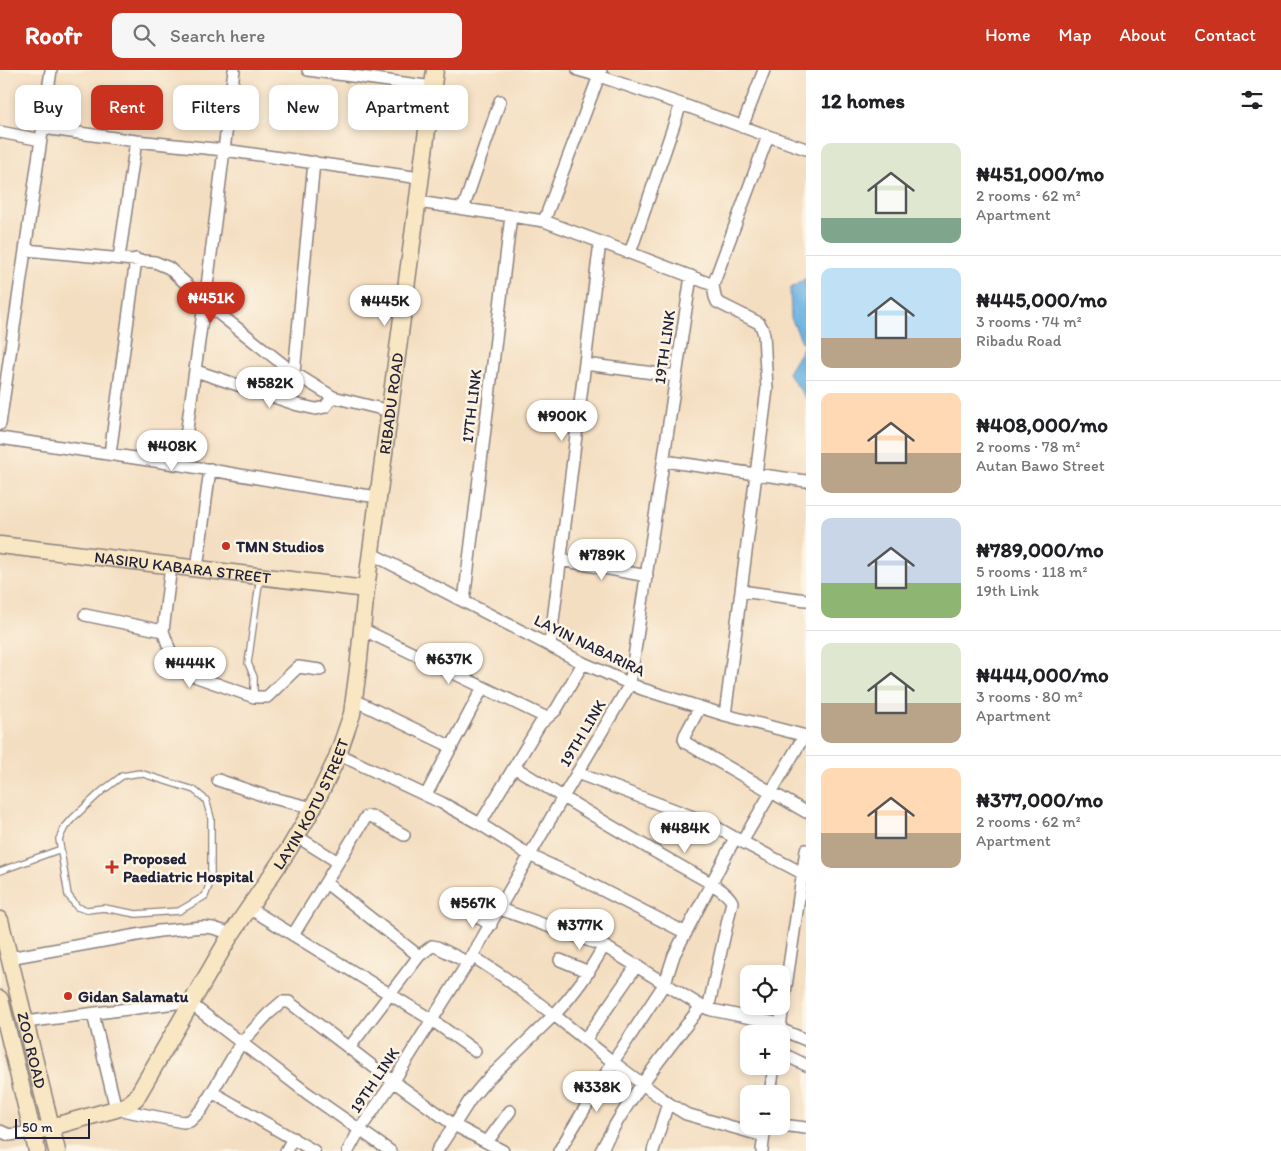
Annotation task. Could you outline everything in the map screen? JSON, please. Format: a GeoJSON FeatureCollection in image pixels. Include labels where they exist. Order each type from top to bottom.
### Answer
{"type":"FeatureCollection","features":[{"type":"Feature","properties":{"kind":"street"},"geometry":{"type":"LineString","coordinates":[[49,85],[51,70]]}},
{"type":"Feature","properties":{"kind":"street"},"geometry":{"type":"LineString","coordinates":[[182,465],[196,371],[234,70]]}},
{"type":"Feature","properties":{"kind":"street"},"geometry":{"type":"LineString","coordinates":[[308,70],[418,85]]}},
{"type":"Feature","properties":{"kind":"street","name":"RIBADU ROAD"},"geometry":{"type":"LineString","coordinates":[[433,85],[436,70]]}},
{"type":"Feature","properties":{"kind":"street"},"geometry":{"type":"LineString","coordinates":[[578,70],[600,73],[742,127],[806,149]]}},
{"type":"Feature","properties":{"kind":"street"},"geometry":{"type":"LineString","coordinates":[[742,127],[764,70]]}},
{"type":"Feature","properties":{"kind":"street"},"geometry":{"type":"LineString","coordinates":[[544,221],[600,73]]}},
{"type":"Feature","properties":{"kind":"street"},"geometry":{"type":"LineString","coordinates":[[463,209],[500,101]]}},
{"type":"Feature","properties":{"kind":"street"},"geometry":{"type":"LineString","coordinates":[[630,253],[681,104]]}},
{"type":"Feature","properties":{"kind":"street"},"geometry":{"type":"LineString","coordinates":[[0,424],[43,130]]}},
{"type":"Feature","properties":{"kind":"street"},"geometry":{"type":"LineString","coordinates":[[56,130],[136,142],[224,150],[420,178]]}},
{"type":"Feature","properties":{"kind":"street","name":"RIBADU ROAD"},"geometry":{"type":"LineString","coordinates":[[366,589],[427,130]]}},
{"type":"Feature","properties":{"kind":"street"},"geometry":{"type":"LineString","coordinates":[[0,132],[41,140]]}},
{"type":"Feature","properties":{"kind":"street"},"geometry":{"type":"LineString","coordinates":[[725,715],[767,389],[764,335],[758,324],[717,302],[713,285],[768,136]]}},
{"type":"Feature","properties":{"kind":"street"},"geometry":{"type":"LineString","coordinates":[[119,258],[136,142]]}},
{"type":"Feature","properties":{"kind":"street"},"geometry":{"type":"LineString","coordinates":[[294,373],[314,162]]}},
{"type":"Feature","properties":{"kind":"street"},"geometry":{"type":"LineString","coordinates":[[418,202],[544,221],[713,285]]}},
{"type":"Feature","properties":{"kind":"street","name":"17TH LINK"},"geometry":{"type":"LineString","coordinates":[[464,600],[511,216]]}},
{"type":"Feature","properties":{"kind":"street"},"geometry":{"type":"LineString","coordinates":[[550,645],[600,242]]}},
{"type":"Feature","properties":{"kind":"street"},"geometry":{"type":"LineString","coordinates":[[26,250],[136,259],[155,262],[169,268],[204,307],[294,373],[333,397],[390,411]]}},
{"type":"Feature","properties":{"kind":"street"},"geometry":{"type":"LineString","coordinates":[[110,454],[136,259]]}},
{"type":"Feature","properties":{"kind":"street","name":"19TH LINK"},"geometry":{"type":"LineString","coordinates":[[348,1151],[360,1130],[394,1082],[470,960],[630,684],[691,276]]}},
{"type":"Feature","properties":{"kind":"street"},"geometry":{"type":"LineString","coordinates":[[585,364],[676,376]]}},
{"type":"Feature","properties":{"kind":"street"},"geometry":{"type":"LineString","coordinates":[[196,371],[298,405],[316,409],[325,407],[333,397]]}},
{"type":"Feature","properties":{"kind":"street"},"geometry":{"type":"LineString","coordinates":[[0,438],[210,469],[333,491],[379,497]]}},
{"type":"Feature","properties":{"kind":"street"},"geometry":{"type":"LineString","coordinates":[[664,461],[806,481]]}},
{"type":"Feature","properties":{"kind":"street"},"geometry":{"type":"LineString","coordinates":[[197,569],[210,469]]}},
{"type":"Feature","properties":{"kind":"street","name":"NASIRU KABARA STREET"},"geometry":{"type":"LineString","coordinates":[[0,545],[366,589]]}},
{"type":"Feature","properties":{"kind":"street","name":"LAYIN NABARIRA"},"geometry":{"type":"LineString","coordinates":[[372,554],[583,663],[630,684],[725,715],[805,736]]}},
{"type":"Feature","properties":{"kind":"street"},"geometry":{"type":"LineString","coordinates":[[561,560],[647,576]]}},
{"type":"Feature","properties":{"kind":"street"},"geometry":{"type":"LineString","coordinates":[[171,566],[163,631],[177,670],[254,697],[267,697],[298,666],[320,670]]}},
{"type":"Feature","properties":{"kind":"street","name":"LAYIN KOTU STREET"},"geometry":{"type":"LineString","coordinates":[[33,1132],[127,1105],[140,1093],[230,936],[313,808],[338,754],[352,714],[366,589]]}},
{"type":"Feature","properties":{"kind":"street"},"geometry":{"type":"LineString","coordinates":[[741,591],[806,600]]}},
{"type":"Feature","properties":{"kind":"street"},"geometry":{"type":"LineString","coordinates":[[85,615],[163,631]]}},
{"type":"Feature","properties":{"kind":"street"},"geometry":{"type":"LineString","coordinates":[[362,629],[547,718]]}},
{"type":"Feature","properties":{"kind":"street"},"geometry":{"type":"LineString","coordinates":[[480,824],[540,724],[556,710],[583,663]]}},
{"type":"Feature","properties":{"kind":"street"},"geometry":{"type":"LineString","coordinates":[[426,795],[483,687]]}},
{"type":"Feature","properties":{"kind":"street"},"geometry":{"type":"LineString","coordinates":[[354,700],[452,747]]}},
{"type":"Feature","properties":{"kind":"street"},"geometry":{"type":"LineString","coordinates":[[700,707],[685,735],[684,741],[806,812]]}},
{"type":"Feature","properties":{"kind":"street"},"geometry":{"type":"LineString","coordinates":[[559,1151],[613,1062],[665,983],[674,955],[712,884],[739,840],[772,793],[805,736]]}},
{"type":"Feature","properties":{"kind":"street"},"geometry":{"type":"LineString","coordinates":[[338,754],[426,795],[480,824],[531,856],[577,877],[686,933]]}},
{"type":"Feature","properties":{"kind":"street"},"geometry":{"type":"LineString","coordinates":[[514,767],[648,848],[712,884],[730,898],[732,902],[704,1007],[643,1084],[617,1122],[601,1151]]}},
{"type":"Feature","properties":{"kind":"street"},"geometry":{"type":"LineString","coordinates":[[577,773],[709,823],[804,873]]}},
{"type":"Feature","properties":{"kind":"street"},"geometry":{"type":"LineString","coordinates":[[218,780],[265,796],[313,808]]}},
{"type":"Feature","properties":{"kind":"street"},"geometry":{"type":"LineString","coordinates":[[293,935],[364,819],[371,816],[404,835]]}},
{"type":"Feature","properties":{"kind":"street"},"geometry":{"type":"LineString","coordinates":[[296,836],[338,862]]}},
{"type":"Feature","properties":{"kind":"street"},"geometry":{"type":"LineString","coordinates":[[781,1025],[806,850]]}},
{"type":"Feature","properties":{"kind":"street"},"geometry":{"type":"LineString","coordinates":[[326,883],[419,956]]}},
{"type":"Feature","properties":{"kind":"street"},"geometry":{"type":"LineString","coordinates":[[249,908],[432,1020],[476,1051]]}},
{"type":"Feature","properties":{"kind":"street"},"geometry":{"type":"LineString","coordinates":[[500,909],[604,946],[704,1007],[766,1025]]}},
{"type":"Feature","properties":{"kind":"street"},"geometry":{"type":"LineString","coordinates":[[468,911],[491,925]]}},
{"type":"Feature","properties":{"kind":"street","name":"ZOO ROAD"},"geometry":{"type":"LineString","coordinates":[[0,920],[57,1151]]}},
{"type":"Feature","properties":{"kind":"street"},"geometry":{"type":"LineString","coordinates":[[9,958],[159,931],[203,927],[223,931],[230,936]]}},
{"type":"Feature","properties":{"kind":"street"},"geometry":{"type":"LineString","coordinates":[[350,1048],[419,956],[432,946],[470,960],[504,977],[613,1062],[686,1114],[696,1118],[740,1126]]}},
{"type":"Feature","properties":{"kind":"street"},"geometry":{"type":"LineString","coordinates":[[436,1151],[470,1100],[485,1082],[572,997],[604,946]]}},
{"type":"Feature","properties":{"kind":"street"},"geometry":{"type":"LineString","coordinates":[[560,960],[589,972]]}},
{"type":"Feature","properties":{"kind":"street"},"geometry":{"type":"LineString","coordinates":[[585,1040],[637,965]]}},
{"type":"Feature","properties":{"kind":"street","name":"ZOO ROAD"},"geometry":{"type":"LineString","coordinates":[[0,999],[37,1151]]}},
{"type":"Feature","properties":{"kind":"street"},"geometry":{"type":"LineString","coordinates":[[93,1014],[116,1109],[183,1122],[190,1121],[198,1115],[241,1043],[282,1002],[289,1002],[454,1125],[503,1151]]}},
{"type":"Feature","properties":{"kind":"street"},"geometry":{"type":"LineString","coordinates":[[25,1022],[192,1003],[241,1043],[390,1151]]}},
{"type":"Feature","properties":{"kind":"street"},"geometry":{"type":"LineString","coordinates":[[790,1033],[806,1040]]}},
{"type":"Feature","properties":{"kind":"street"},"geometry":{"type":"LineString","coordinates":[[790,1057],[806,1065]]}},
{"type":"Feature","properties":{"kind":"street"},"geometry":{"type":"LineString","coordinates":[[212,1092],[314,1151]]}},
{"type":"Feature","properties":{"kind":"street"},"geometry":{"type":"LineString","coordinates":[[653,1151],[668,1103]]}},
{"type":"Feature","properties":{"kind":"street"},"geometry":{"type":"LineString","coordinates":[[487,1142],[510,1111]]}},
{"type":"Feature","properties":{"kind":"street"},"geometry":{"type":"LineString","coordinates":[[790,1126],[806,1128]]}},
{"type":"Feature","properties":{"kind":"street"},"geometry":{"type":"LineString","coordinates":[[0,1131],[9,1135],[33,1132]]}},
{"type":"Feature","properties":{"kind":"street"},"geometry":{"type":"LineString","coordinates":[[762,1151],[764,1135]]}},
{"type":"Feature","properties":{"kind":"street"},"geometry":{"type":"LineString","coordinates":[[286,1151],[293,1138]]}},
{"type":"Feature","properties":{"kind":"lane"},"geometry":{"type":"LineString","coordinates":[[254,697],[254,677],[248,663],[260,576]]}},
{"type":"Feature","properties":{"kind":"lane"},"geometry":{"type":"LineString","coordinates":[[140,773],[194,790],[206,800],[211,818],[211,880],[205,896],[179,910],[136,914],[104,908],[87,910],[77,907],[68,895],[60,849],[59,839],[65,827],[79,812],[122,776],[140,773]]}},
{"type":"Feature","properties":{"kind":"lane"},"geometry":{"type":"LineString","coordinates":[[0,871],[60,849]]}},
{"type":"Feature","properties":{"kind":"water"},"geometry":{"type":"Polygon","coordinates":[[[806,278],[806,398],[788,373],[804,346],[791,318],[790,289],[806,278]]]}},
{"type":"Feature","properties":{"kind":"place","name":"TMN Studios"},"geometry":{"type":"Point","coordinates":[226,546]}},
{"type":"Feature","properties":{"kind":"place","name":"Proposed Paediatric Hospital"},"geometry":{"type":"Point","coordinates":[112,867]}},
{"type":"Feature","properties":{"kind":"place","name":"Gidan Salamatu"},"geometry":{"type":"Point","coordinates":[68,996]}}]}
